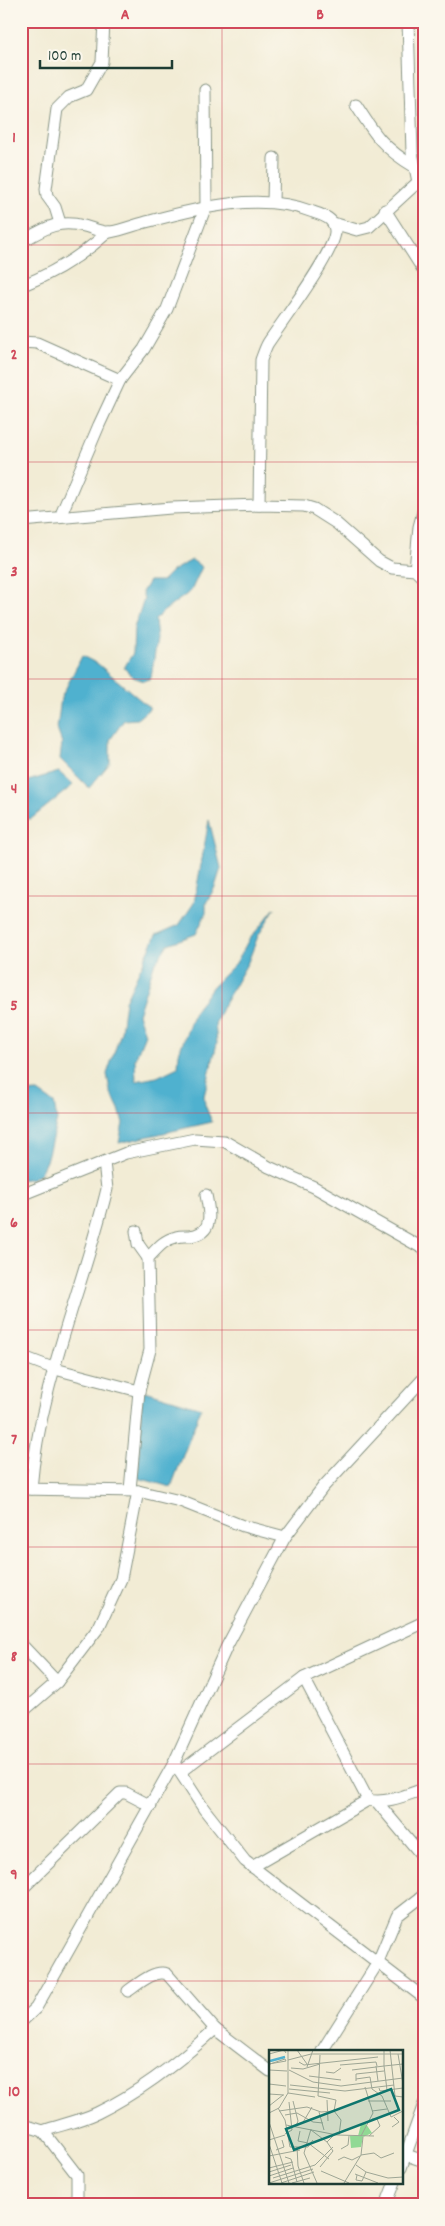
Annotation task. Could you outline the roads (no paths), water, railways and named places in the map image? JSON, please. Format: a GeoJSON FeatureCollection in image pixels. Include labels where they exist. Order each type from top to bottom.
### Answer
{"type":"FeatureCollection","features":[{"type":"Feature","properties":{"kind":"street"},"geometry":{"type":"LineString","coordinates":[[60,223],[55,207],[47,196],[46,189],[57,109],[69,97],[86,90],[102,62],[104,21]]}},
{"type":"Feature","properties":{"kind":"street"},"geometry":{"type":"LineString","coordinates":[[333,223],[356,230],[369,227],[385,210],[421,180],[415,167],[412,153],[408,21]]}},
{"type":"Feature","properties":{"kind":"street"},"geometry":{"type":"LineString","coordinates":[[60,517],[120,380],[144,349],[167,309],[206,206],[205,90]]}},
{"type":"Feature","properties":{"kind":"street"},"geometry":{"type":"LineString","coordinates":[[356,105],[374,134],[392,154],[415,167]]}},
{"type":"Feature","properties":{"kind":"street"},"geometry":{"type":"LineString","coordinates":[[273,202],[274,158]]}},
{"type":"Feature","properties":{"kind":"street"},"geometry":{"type":"LineString","coordinates":[[21,286],[42,278],[84,254],[108,232],[206,206],[273,202],[300,207],[328,218],[333,223],[336,231],[329,249],[290,314],[267,344],[261,360],[259,505]]}},
{"type":"Feature","properties":{"kind":"street"},"geometry":{"type":"LineString","coordinates":[[385,210],[424,271]]}},
{"type":"Feature","properties":{"kind":"street"},"geometry":{"type":"LineString","coordinates":[[21,242],[45,228],[60,223],[72,223],[108,232]]}},
{"type":"Feature","properties":{"kind":"street"},"geometry":{"type":"LineString","coordinates":[[21,342],[37,343],[120,380]]}},
{"type":"Feature","properties":{"kind":"street"},"geometry":{"type":"LineString","coordinates":[[21,521],[171,508],[259,505],[304,506],[314,509],[336,522],[379,561],[392,568],[415,570],[424,579]]}},
{"type":"Feature","properties":{"kind":"street"},"geometry":{"type":"LineString","coordinates":[[415,570],[419,527],[424,508]]}},
{"type":"Feature","properties":{"kind":"street"},"geometry":{"type":"LineString","coordinates":[[21,1195],[126,1153],[195,1139],[224,1141],[269,1167],[314,1188],[424,1250]]}},
{"type":"Feature","properties":{"kind":"street"},"geometry":{"type":"LineString","coordinates":[[104,1162],[107,1189],[49,1385],[26,1488],[134,1490],[180,1501],[243,1526],[285,1537]]}},
{"type":"Feature","properties":{"kind":"street"},"geometry":{"type":"LineString","coordinates":[[148,1258],[163,1242],[177,1236],[194,1236],[206,1228],[211,1215],[206,1195]]}},
{"type":"Feature","properties":{"kind":"street"},"geometry":{"type":"LineString","coordinates":[[21,1714],[57,1682],[99,1627],[121,1579],[134,1490],[139,1391],[150,1350],[148,1258],[138,1244],[136,1231]]}},
{"type":"Feature","properties":{"kind":"street"},"geometry":{"type":"LineString","coordinates":[[21,1356],[55,1369],[139,1391]]}},
{"type":"Feature","properties":{"kind":"street"},"geometry":{"type":"LineString","coordinates":[[21,2022],[36,2008],[151,1806],[177,1768],[227,1646],[285,1537],[323,1487],[424,1378]]}},
{"type":"Feature","properties":{"kind":"street"},"geometry":{"type":"LineString","coordinates":[[177,1768],[304,1678],[424,1622]]}},
{"type":"Feature","properties":{"kind":"street"},"geometry":{"type":"LineString","coordinates":[[21,1644],[57,1682]]}},
{"type":"Feature","properties":{"kind":"street"},"geometry":{"type":"LineString","coordinates":[[304,1678],[372,1801],[424,1858]]}},
{"type":"Feature","properties":{"kind":"street"},"geometry":{"type":"LineString","coordinates":[[177,1768],[227,1840],[252,1867],[424,1998]]}},
{"type":"Feature","properties":{"kind":"street"},"geometry":{"type":"LineString","coordinates":[[252,1867],[372,1801],[398,1798],[424,1788]]}},
{"type":"Feature","properties":{"kind":"street"},"geometry":{"type":"LineString","coordinates":[[21,1890],[120,1793],[126,1793],[151,1806]]}},
{"type":"Feature","properties":{"kind":"street"},"geometry":{"type":"LineString","coordinates":[[323,2050],[377,1964],[397,1916],[424,1895]]}},
{"type":"Feature","properties":{"kind":"street"},"geometry":{"type":"LineString","coordinates":[[128,1991],[157,1973],[167,1974],[215,2029],[269,2070]]}},
{"type":"Feature","properties":{"kind":"street"},"geometry":{"type":"LineString","coordinates":[[43,2131],[96,2114],[130,2096],[189,2053],[215,2029]]}},
{"type":"Feature","properties":{"kind":"street"},"geometry":{"type":"LineString","coordinates":[[402,2165],[424,2104]]}},
{"type":"Feature","properties":{"kind":"street"},"geometry":{"type":"LineString","coordinates":[[21,2124],[43,2131],[77,2175],[77,2205]]}},
{"type":"Feature","properties":{"kind":"street"},"geometry":{"type":"LineString","coordinates":[[406,2155],[424,2162]]}},
{"type":"Feature","properties":{"kind":"street"},"geometry":{"type":"LineString","coordinates":[[386,2205],[395,2184]]}},
{"type":"Feature","properties":{"kind":"water"},"geometry":{"type":"Polygon","coordinates":[[[192,560],[202,567],[191,591],[155,620],[157,639],[151,678],[144,681],[133,677],[124,668],[133,653],[134,628],[144,599],[142,592],[149,581],[162,581],[172,571],[192,560]]]}},
{"type":"Feature","properties":{"kind":"water"},"geometry":{"type":"Polygon","coordinates":[[[82,656],[98,664],[150,708],[137,719],[124,720],[110,740],[110,763],[89,788],[60,759],[62,743],[57,729],[61,698],[82,656]]]}},
{"type":"Feature","properties":{"kind":"water"},"geometry":{"type":"Polygon","coordinates":[[[59,772],[73,785],[31,819],[21,818],[21,783],[59,772]]]}},
{"type":"Feature","properties":{"kind":"water"},"geometry":{"type":"Polygon","coordinates":[[[209,820],[221,868],[215,887],[206,903],[206,913],[196,934],[168,944],[154,965],[138,1014],[145,1034],[135,1059],[136,1081],[157,1077],[178,1067],[179,1053],[194,1012],[213,986],[236,963],[248,941],[275,908],[258,936],[248,962],[215,1024],[217,1043],[204,1096],[205,1105],[212,1122],[119,1143],[123,1123],[119,1109],[110,1091],[107,1074],[121,1032],[125,1001],[156,935],[179,925],[194,903],[209,820]]]}},
{"type":"Feature","properties":{"kind":"water"},"geometry":{"type":"Polygon","coordinates":[[[38,1092],[54,1103],[57,1120],[46,1161],[40,1173],[33,1178],[21,1180],[21,1093],[38,1092]]]}},
{"type":"Feature","properties":{"kind":"water"},"geometry":{"type":"Polygon","coordinates":[[[142,1390],[201,1408],[171,1487],[138,1478],[142,1390]]]}}]}
